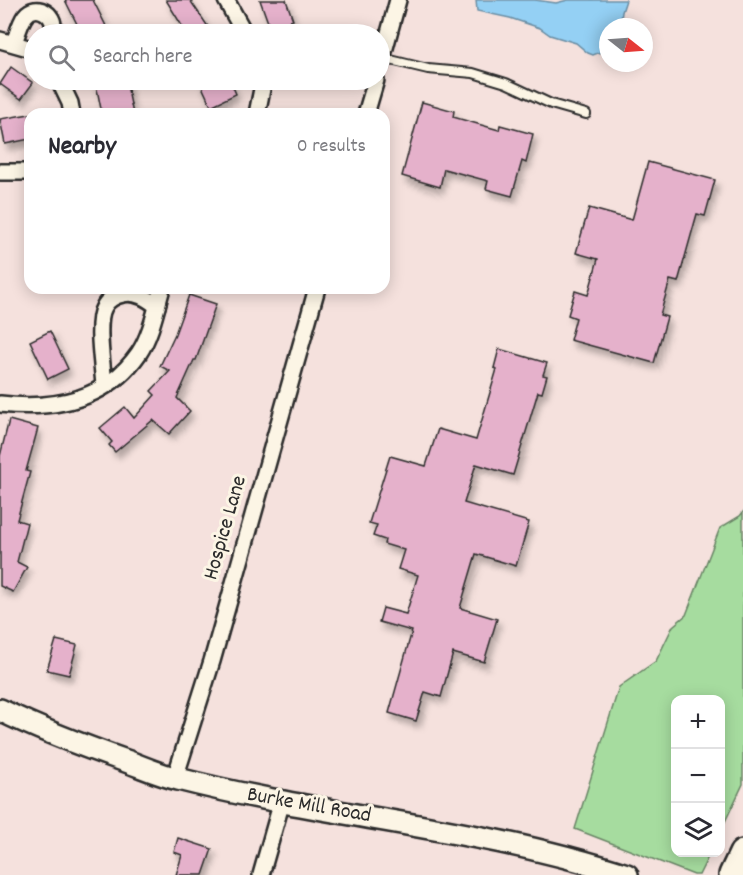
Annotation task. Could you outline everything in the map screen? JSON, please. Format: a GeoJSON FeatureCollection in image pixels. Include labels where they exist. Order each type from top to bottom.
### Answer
{"type":"FeatureCollection","features":[{"type":"Feature","properties":{"kind":"highway"},"geometry":{"type":"LineString","coordinates":[[733,875],[743,854]]}},
{"type":"Feature","properties":{"kind":"street"},"geometry":{"type":"LineString","coordinates":[[226,0],[239,24]]}},
{"type":"Feature","properties":{"kind":"street"},"geometry":{"type":"LineString","coordinates":[[390,29],[398,0]]}},
{"type":"Feature","properties":{"kind":"street"},"geometry":{"type":"LineString","coordinates":[[24,48],[7,42],[30,12],[39,10],[47,13],[55,24]]}},
{"type":"Feature","properties":{"kind":"street"},"geometry":{"type":"LineString","coordinates":[[63,90],[71,108]]}},
{"type":"Feature","properties":{"kind":"street"},"geometry":{"type":"LineString","coordinates":[[258,108],[262,90]]}},
{"type":"Feature","properties":{"kind":"street"},"geometry":{"type":"LineString","coordinates":[[368,108],[373,90]]}},
{"type":"Feature","properties":{"kind":"street"},"geometry":{"type":"LineString","coordinates":[[0,172],[24,172]]}},
{"type":"Feature","properties":{"kind":"street"},"geometry":{"type":"LineString","coordinates":[[104,386],[100,323],[103,307],[122,294]]}},
{"type":"Feature","properties":{"kind":"street"},"geometry":{"type":"LineString","coordinates":[[138,294],[157,306]]}},
{"type":"Feature","properties":{"kind":"street"},"geometry":{"type":"LineString","coordinates":[[0,404],[51,405],[75,401],[104,386],[125,370],[140,351],[160,294]]}},
{"type":"Feature","properties":{"kind":"street","name":"Hospice Lane"},"geometry":{"type":"LineString","coordinates":[[175,778],[215,649],[315,294]]}},
{"type":"Feature","properties":{"kind":"street","name":"Burke Mill Road"},"geometry":{"type":"LineString","coordinates":[[0,710],[84,746],[175,778],[282,801],[526,846],[627,875]]}},
{"type":"Feature","properties":{"kind":"street"},"geometry":{"type":"LineString","coordinates":[[261,875],[282,801]]}},
{"type":"Feature","properties":{"kind":"lane"},"geometry":{"type":"LineString","coordinates":[[390,63],[473,73],[506,83],[551,104],[586,114]]}},
{"type":"Feature","properties":{"kind":"green space"},"geometry":{"type":"Polygon","coordinates":[[[743,512],[743,784],[725,822],[725,695],[671,695],[671,857],[708,857],[699,875],[694,875],[575,829],[619,687],[656,661],[673,626],[686,615],[720,528],[743,512]]]}},
{"type":"Feature","properties":{"kind":"water"},"geometry":{"type":"Polygon","coordinates":[[[476,0],[535,0],[556,3],[568,0],[626,0],[621,18],[599,18],[599,53],[593,55],[576,43],[550,35],[540,28],[510,18],[477,11],[476,0]]]}},
{"type":"Feature","properties":{"kind":"building"},"geometry":{"type":"Polygon","coordinates":[[[65,0],[93,0],[105,24],[77,24],[65,0]]]}},
{"type":"Feature","properties":{"kind":"building"},"geometry":{"type":"Polygon","coordinates":[[[166,0],[190,0],[206,24],[181,24],[166,0]]]}},
{"type":"Feature","properties":{"kind":"building"},"geometry":{"type":"Polygon","coordinates":[[[260,0],[286,0],[293,20],[282,24],[269,24],[260,0]]]}},
{"type":"Feature","properties":{"kind":"building"},"geometry":{"type":"Polygon","coordinates":[[[11,67],[24,76],[24,90],[28,90],[21,99],[0,84],[11,67]]]}},
{"type":"Feature","properties":{"kind":"building"},"geometry":{"type":"Polygon","coordinates":[[[97,90],[128,90],[132,108],[101,108],[97,90]]]}},
{"type":"Feature","properties":{"kind":"building"},"geometry":{"type":"Polygon","coordinates":[[[204,90],[234,90],[236,94],[211,106],[204,90]]]}},
{"type":"Feature","properties":{"kind":"building"},"geometry":{"type":"Polygon","coordinates":[[[422,102],[454,111],[453,117],[499,130],[500,125],[533,134],[526,163],[522,161],[512,196],[486,189],[488,181],[444,169],[440,187],[402,176],[422,102]]]}},
{"type":"Feature","properties":{"kind":"building"},"geometry":{"type":"Polygon","coordinates":[[[24,115],[24,140],[5,144],[0,119],[24,115]]]}},
{"type":"Feature","properties":{"kind":"building"},"geometry":{"type":"Polygon","coordinates":[[[648,162],[715,180],[705,216],[697,214],[678,282],[670,280],[660,315],[667,317],[654,363],[570,340],[576,318],[568,315],[575,291],[588,295],[598,259],[576,253],[589,208],[632,220],[648,162]]]}},
{"type":"Feature","properties":{"kind":"building"},"geometry":{"type":"Polygon","coordinates":[[[189,295],[216,304],[196,360],[177,398],[190,411],[169,434],[153,420],[115,452],[109,445],[112,442],[100,428],[125,407],[134,418],[155,395],[151,391],[170,371],[160,366],[189,295]]]}},
{"type":"Feature","properties":{"kind":"building"},"geometry":{"type":"Polygon","coordinates":[[[50,331],[68,369],[48,379],[30,341],[50,331]]]}},
{"type":"Feature","properties":{"kind":"building"},"geometry":{"type":"Polygon","coordinates":[[[499,349],[547,363],[543,375],[547,376],[542,393],[538,392],[513,475],[476,464],[464,503],[529,522],[516,566],[476,554],[460,608],[497,619],[484,662],[453,653],[441,697],[425,692],[416,721],[389,713],[412,631],[379,622],[383,608],[406,614],[418,575],[398,569],[404,550],[384,544],[385,540],[373,536],[377,525],[369,523],[390,456],[426,466],[438,429],[476,440],[497,369],[494,368],[499,349]]]}},
{"type":"Feature","properties":{"kind":"building"},"geometry":{"type":"Polygon","coordinates":[[[9,420],[38,428],[26,471],[30,472],[17,520],[27,523],[17,562],[27,567],[13,592],[0,586],[0,456],[9,420]]]}},
{"type":"Feature","properties":{"kind":"building"},"geometry":{"type":"Polygon","coordinates":[[[56,640],[77,645],[69,675],[47,670],[56,640]]]}},
{"type":"Feature","properties":{"kind":"building"},"geometry":{"type":"Polygon","coordinates":[[[178,838],[212,849],[203,875],[176,875],[182,855],[174,852],[178,838]]]}}]}
